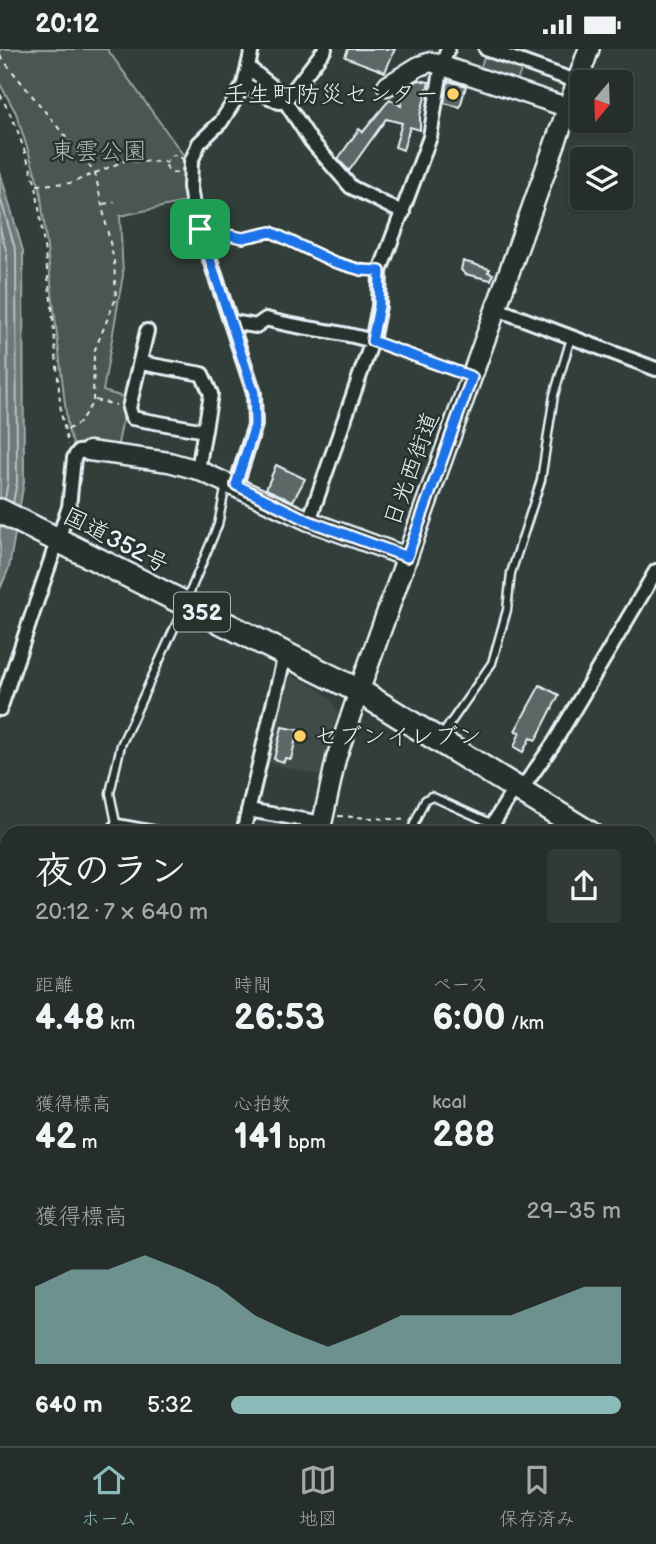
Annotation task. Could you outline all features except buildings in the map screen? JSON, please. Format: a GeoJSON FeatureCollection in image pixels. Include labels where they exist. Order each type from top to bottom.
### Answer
{"type":"FeatureCollection","features":[{"type":"Feature","properties":{"kind":"highway","name":"国道352号"},"geometry":{"type":"LineString","coordinates":[[0,511],[359,691]]}},
{"type":"Feature","properties":{"kind":"highway","name":"352"},"geometry":{"type":"LineString","coordinates":[[359,691],[578,826]]}},
{"type":"Feature","properties":{"kind":"main road","name":"日光西街道"},"geometry":{"type":"LineString","coordinates":[[582,70],[589,49]]}},
{"type":"Feature","properties":{"kind":"main road","name":"日光西街道"},"geometry":{"type":"LineString","coordinates":[[359,691],[570,106]]}},
{"type":"Feature","properties":{"kind":"street"},"geometry":{"type":"LineString","coordinates":[[231,483],[250,443],[255,415],[254,393],[200,229],[190,187],[191,162],[199,143],[221,122],[244,84],[252,49]]}},
{"type":"Feature","properties":{"kind":"street"},"geometry":{"type":"LineString","coordinates":[[244,84],[279,102],[285,101],[325,49]]}},
{"type":"Feature","properties":{"kind":"street"},"geometry":{"type":"LineString","coordinates":[[486,49],[570,79]]}},
{"type":"Feature","properties":{"kind":"street"},"geometry":{"type":"LineString","coordinates":[[309,521],[372,341],[379,306],[380,271],[430,137],[445,57]]}},
{"type":"Feature","properties":{"kind":"street"},"geometry":{"type":"LineString","coordinates":[[387,86],[419,66],[445,57],[569,109]]}},
{"type":"Feature","properties":{"kind":"street"},"geometry":{"type":"LineString","coordinates":[[247,67],[285,101],[311,141],[351,187],[403,213]]}},
{"type":"Feature","properties":{"kind":"street"},"geometry":{"type":"LineString","coordinates":[[497,309],[656,369]]}},
{"type":"Feature","properties":{"kind":"street"},"geometry":{"type":"LineString","coordinates":[[232,323],[256,326],[266,320],[293,327],[338,330],[372,341]]}},
{"type":"Feature","properties":{"kind":"street"},"geometry":{"type":"LineString","coordinates":[[147,331],[129,408],[132,418],[205,431]]}},
{"type":"Feature","properties":{"kind":"street"},"geometry":{"type":"LineString","coordinates":[[141,363],[202,375],[211,394],[198,470]]}},
{"type":"Feature","properties":{"kind":"street"},"geometry":{"type":"LineString","coordinates":[[0,709],[51,537],[69,507],[82,455],[169,462],[198,470],[309,521],[407,557]]}},
{"type":"Feature","properties":{"kind":"street"},"geometry":{"type":"LineString","coordinates":[[496,826],[518,789],[554,743],[656,571]]}},
{"type":"Feature","properties":{"kind":"street"},"geometry":{"type":"LineString","coordinates":[[245,826],[285,654]]}},
{"type":"Feature","properties":{"kind":"street"},"geometry":{"type":"LineString","coordinates":[[248,810],[321,824],[336,759],[359,691]]}},
{"type":"Feature","properties":{"kind":"lane"},"geometry":{"type":"LineString","coordinates":[[200,229],[243,238],[271,232],[334,262],[361,270],[380,271]]}},
{"type":"Feature","properties":{"kind":"lane"},"geometry":{"type":"LineString","coordinates":[[439,739],[492,663],[507,610],[511,573],[541,480],[554,395],[572,336]]}},
{"type":"Feature","properties":{"kind":"lane"},"geometry":{"type":"LineString","coordinates":[[372,341],[472,377]]}},
{"type":"Feature","properties":{"kind":"lane"},"geometry":{"type":"LineString","coordinates":[[117,826],[110,793],[121,745],[185,604],[218,525],[231,483]]}},
{"type":"Feature","properties":{"kind":"lane"},"geometry":{"type":"LineString","coordinates":[[413,826],[425,800],[432,796],[488,826]]}},
{"type":"Feature","properties":{"kind":"path"},"geometry":{"type":"LineString","coordinates":[[0,56],[95,173],[103,204],[117,285],[116,298],[94,352],[94,399],[87,414],[65,431]]}},
{"type":"Feature","properties":{"kind":"path"},"geometry":{"type":"LineString","coordinates":[[0,94],[16,126],[36,185],[65,431],[82,455]]}},
{"type":"Feature","properties":{"kind":"path"},"geometry":{"type":"LineString","coordinates":[[178,156],[184,166],[181,171],[173,173],[168,170],[167,162],[170,157],[178,156]]}},
{"type":"Feature","properties":{"kind":"path"},"geometry":{"type":"LineString","coordinates":[[36,185],[71,183],[124,162],[167,162]]}},
{"type":"Feature","properties":{"kind":"path"},"geometry":{"type":"LineString","coordinates":[[103,204],[115,202]]}},
{"type":"Feature","properties":{"kind":"path"},"geometry":{"type":"LineString","coordinates":[[94,399],[129,408]]}},
{"type":"Feature","properties":{"kind":"path"},"geometry":{"type":"LineString","coordinates":[[321,824],[405,819],[414,822]]}},
{"type":"Feature","properties":{"kind":"shaded area","name":"セブンイレブン"},"geometry":{"type":"Polygon","coordinates":[[[283,672],[316,687],[331,699],[338,712],[322,776],[262,761],[283,672]]]}},
{"type":"Feature","properties":{"kind":"green space","name":"東雲公園"},"geometry":{"type":"Polygon","coordinates":[[[0,49],[107,49],[187,160],[189,201],[120,216],[123,275],[103,391],[127,398],[117,449],[75,449],[68,430],[40,188],[16,113],[0,84],[0,49]]]}},
{"type":"Feature","properties":{"kind":"green space"},"geometry":{"type":"Polygon","coordinates":[[[486,52],[523,64],[516,85],[479,72],[486,52]]]}},
{"type":"Feature","properties":{"kind":"water"},"geometry":{"type":"Polygon","coordinates":[[[0,172],[23,251],[24,482],[9,568],[0,589],[0,172]]]}},
{"type":"Feature","properties":{"kind":"place","name":"壬生町防災センター"},"geometry":{"type":"Point","coordinates":[453,94]}},
{"type":"Feature","properties":{"kind":"place","name":"セブンイレブン"},"geometry":{"type":"Point","coordinates":[300,736]}},
{"type":"Feature","properties":{"kind":"route"},"geometry":{"type":"LineString","coordinates":[[200,229],[223,231],[243,238],[260,232],[271,232],[334,262],[361,270],[380,271],[379,306],[372,341],[472,377],[407,557],[309,521],[236,485],[255,425],[254,393],[200,229]]}}]}
